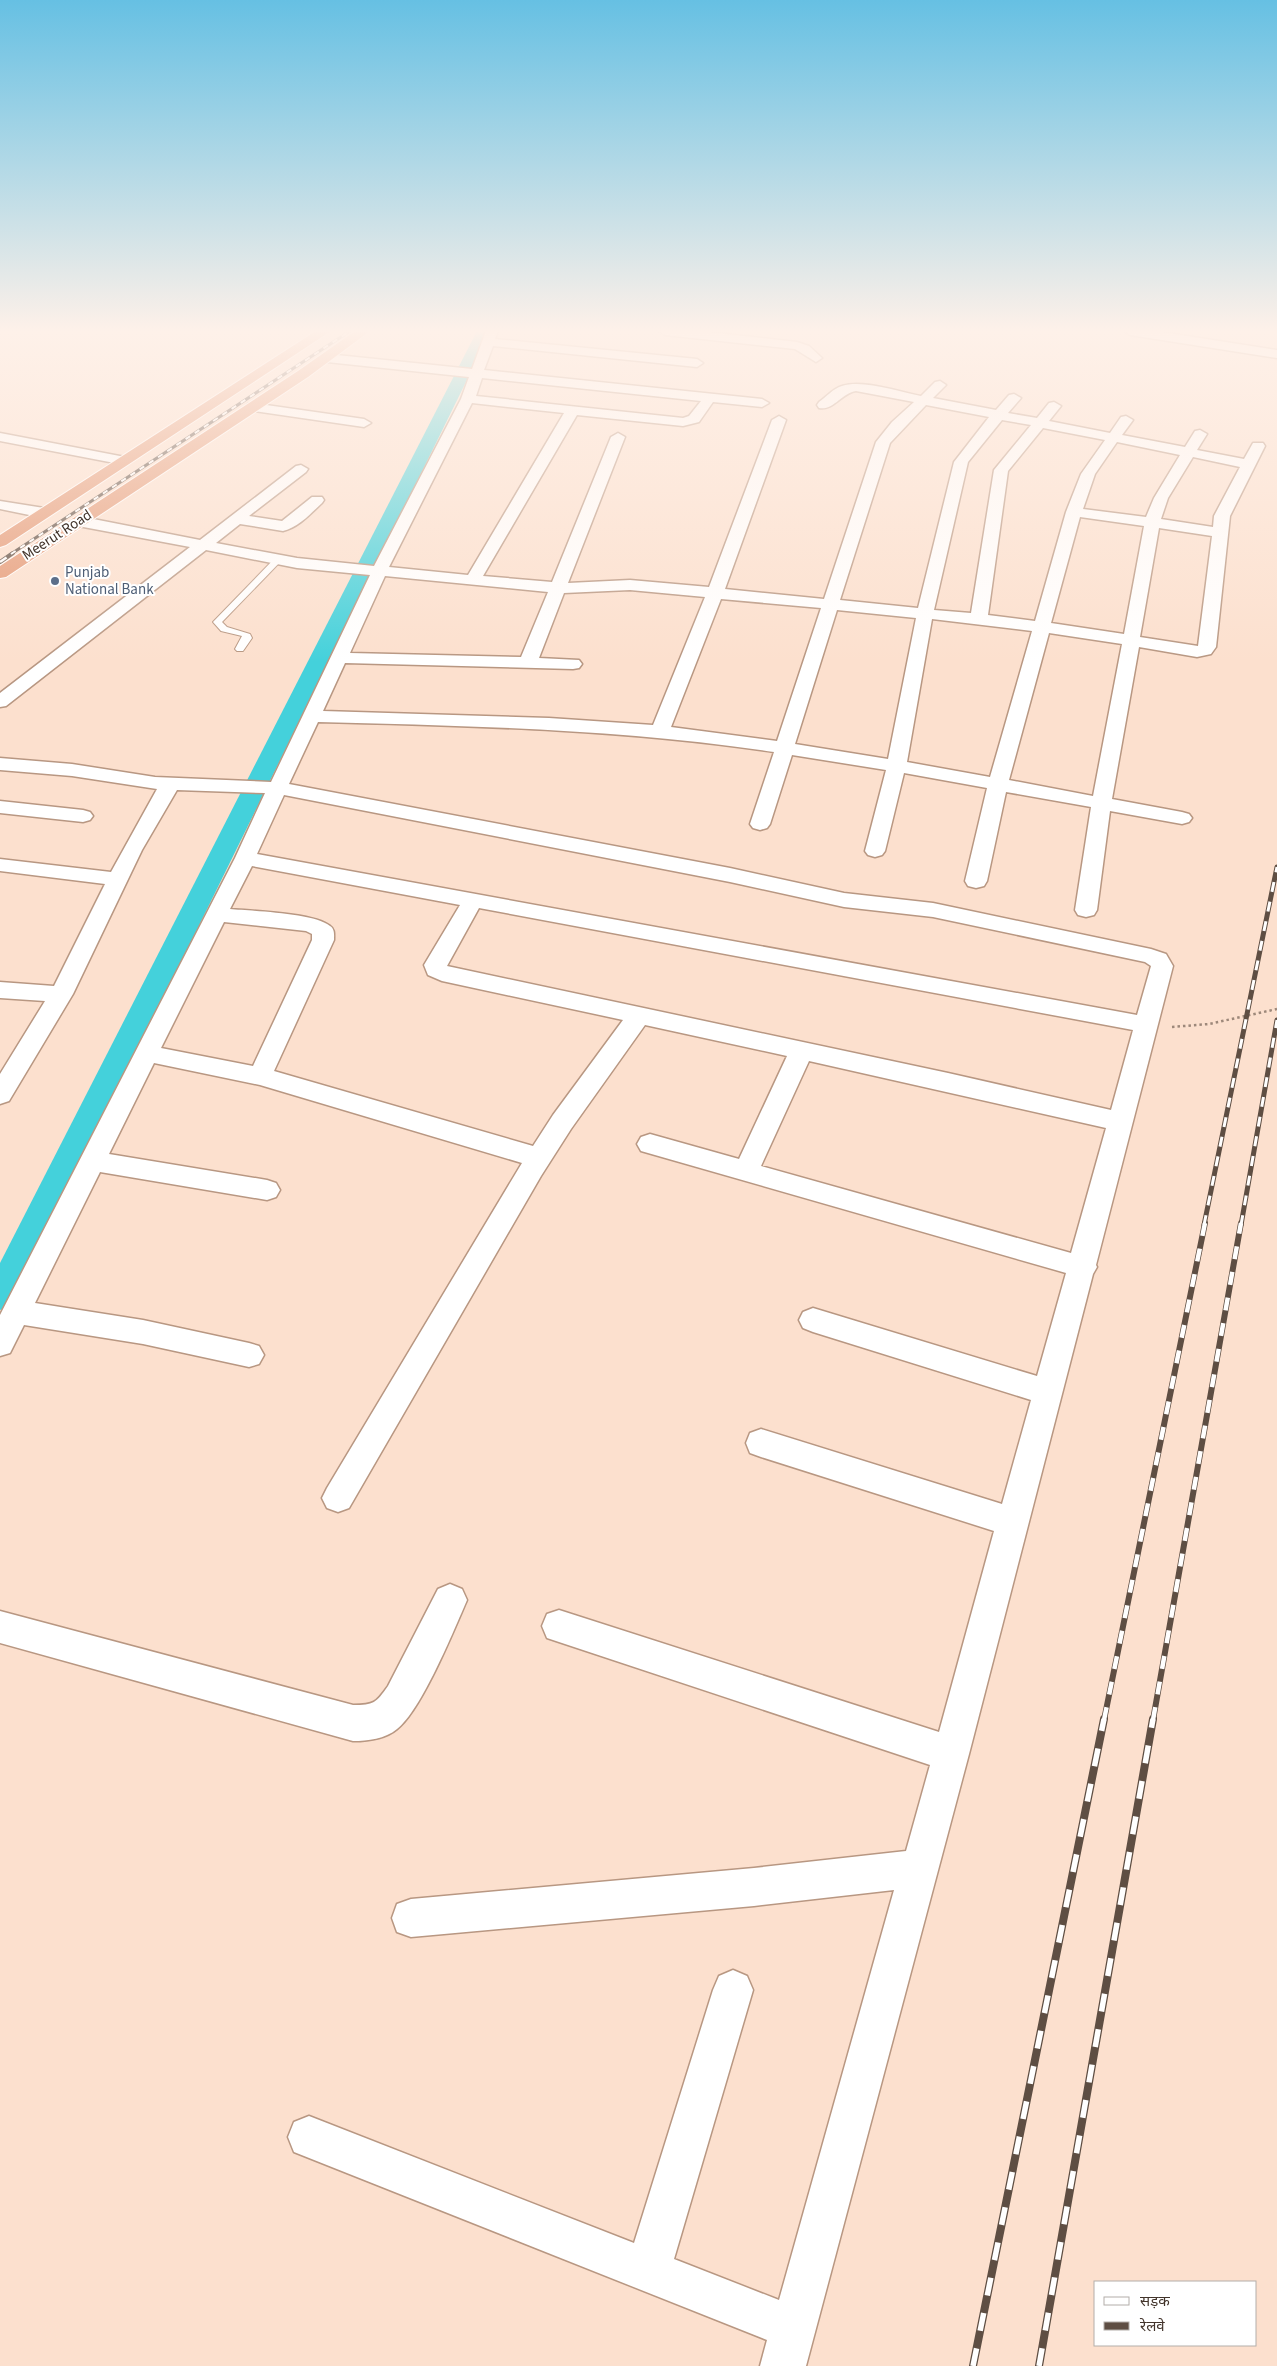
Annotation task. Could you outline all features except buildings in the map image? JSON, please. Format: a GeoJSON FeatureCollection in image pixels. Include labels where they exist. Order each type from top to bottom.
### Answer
{"type":"FeatureCollection","features":[{"type":"Feature","properties":{"kind":"highway","name":"Meerut Road"},"geometry":{"type":"LineString","coordinates":[[0,542],[155,441]]}},
{"type":"Feature","properties":{"kind":"highway","name":"Meerut Road"},"geometry":{"type":"LineString","coordinates":[[0,573],[200,441]]}},
{"type":"Feature","properties":{"kind":"street"},"geometry":{"type":"LineString","coordinates":[[23,441],[125,461]]}},
{"type":"Feature","properties":{"kind":"street"},"geometry":{"type":"LineString","coordinates":[[0,1344],[244,858],[261,787],[312,716],[340,658],[375,572],[445,441]]}},
{"type":"Feature","properties":{"kind":"street"},"geometry":{"type":"LineString","coordinates":[[472,581],[554,441]]}},
{"type":"Feature","properties":{"kind":"street"},"geometry":{"type":"LineString","coordinates":[[528,663],[616,441]]}},
{"type":"Feature","properties":{"kind":"street"},"geometry":{"type":"LineString","coordinates":[[660,732],[715,593],[771,441]]}},
{"type":"Feature","properties":{"kind":"street"},"geometry":{"type":"LineString","coordinates":[[760,824],[884,441]]}},
{"type":"Feature","properties":{"kind":"street"},"geometry":{"type":"LineString","coordinates":[[875,851],[896,768],[925,614],[960,462],[975,441]]}},
{"type":"Feature","properties":{"kind":"street"},"geometry":{"type":"LineString","coordinates":[[979,619],[1001,470],[1025,441]]}},
{"type":"Feature","properties":{"kind":"street"},"geometry":{"type":"LineString","coordinates":[[976,882],[998,786],[1040,626],[1074,512],[1088,474],[1111,441]]}},
{"type":"Feature","properties":{"kind":"street"},"geometry":{"type":"LineString","coordinates":[[1131,441],[1248,464]]}},
{"type":"Feature","properties":{"kind":"street"},"geometry":{"type":"LineString","coordinates":[[1086,910],[1101,804],[1153,523],[1161,498],[1195,441]]}},
{"type":"Feature","properties":{"kind":"street"},"geometry":{"type":"LineString","coordinates":[[78,521],[202,546],[348,569],[558,588],[616,584],[715,593],[1040,626],[1189,651],[1206,650],[1218,532],[1224,510],[1258,446]]}},
{"type":"Feature","properties":{"kind":"street"},"geometry":{"type":"LineString","coordinates":[[0,702],[302,469]]}},
{"type":"Feature","properties":{"kind":"street"},"geometry":{"type":"LineString","coordinates":[[237,519],[283,526],[291,522],[317,500]]}},
{"type":"Feature","properties":{"kind":"street"},"geometry":{"type":"LineString","coordinates":[[0,505],[44,513]]}},
{"type":"Feature","properties":{"kind":"street"},"geometry":{"type":"LineString","coordinates":[[1074,512],[1218,532]]}},
{"type":"Feature","properties":{"kind":"street"},"geometry":{"type":"LineString","coordinates":[[340,658],[573,664]]}},
{"type":"Feature","properties":{"kind":"street"},"geometry":{"type":"LineString","coordinates":[[312,716],[559,723],[660,732],[783,748],[1182,818]]}},
{"type":"Feature","properties":{"kind":"street"},"geometry":{"type":"LineString","coordinates":[[0,764],[72,770],[170,784],[261,787],[730,875],[851,901],[933,910],[1151,956],[1158,959],[1162,966],[1083,1267],[788,2347],[648,2271],[309,2137]]}},
{"type":"Feature","properties":{"kind":"street"},"geometry":{"type":"LineString","coordinates":[[0,1095],[61,994],[118,879],[170,784]]}},
{"type":"Feature","properties":{"kind":"street"},"geometry":{"type":"LineString","coordinates":[[0,807],[83,816]]}},
{"type":"Feature","properties":{"kind":"street"},"geometry":{"type":"LineString","coordinates":[[244,858],[474,899],[1147,1025]]}},
{"type":"Feature","properties":{"kind":"street"},"geometry":{"type":"LineString","coordinates":[[0,865],[118,879]]}},
{"type":"Feature","properties":{"kind":"street"},"geometry":{"type":"LineString","coordinates":[[474,899],[437,960],[436,970],[453,976],[948,1082],[1121,1122]]}},
{"type":"Feature","properties":{"kind":"street"},"geometry":{"type":"LineString","coordinates":[[216,914],[311,925],[323,931],[323,940],[260,1076]]}},
{"type":"Feature","properties":{"kind":"street"},"geometry":{"type":"LineString","coordinates":[[0,990],[61,994]]}},
{"type":"Feature","properties":{"kind":"street"},"geometry":{"type":"LineString","coordinates":[[338,1498],[539,1158],[562,1122],[640,1016]]}},
{"type":"Feature","properties":{"kind":"street"},"geometry":{"type":"LineString","coordinates":[[746,1171],[801,1052]]}},
{"type":"Feature","properties":{"kind":"street"},"geometry":{"type":"LineString","coordinates":[[145,1053],[260,1076],[539,1158]]}},
{"type":"Feature","properties":{"kind":"street"},"geometry":{"type":"LineString","coordinates":[[650,1144],[1083,1267]]}},
{"type":"Feature","properties":{"kind":"street"},"geometry":{"type":"LineString","coordinates":[[93,1160],[267,1190]]}},
{"type":"Feature","properties":{"kind":"street"},"geometry":{"type":"LineString","coordinates":[[16,1312],[143,1332],[248,1355]]}},
{"type":"Feature","properties":{"kind":"street"},"geometry":{"type":"LineString","coordinates":[[813,1320],[1048,1392]]}},
{"type":"Feature","properties":{"kind":"street"},"geometry":{"type":"LineString","coordinates":[[760,1443],[1012,1522]]}},
{"type":"Feature","properties":{"kind":"street"},"geometry":{"type":"LineString","coordinates":[[0,1627],[353,1723],[360,1723],[384,1718],[398,1704],[450,1600]]}},
{"type":"Feature","properties":{"kind":"street"},"geometry":{"type":"LineString","coordinates":[[559,1626],[951,1754]]}},
{"type":"Feature","properties":{"kind":"street"},"geometry":{"type":"LineString","coordinates":[[410,1918],[754,1887],[920,1868]]}},
{"type":"Feature","properties":{"kind":"street"},"geometry":{"type":"LineString","coordinates":[[648,2271],[733,1990]]}},
{"type":"Feature","properties":{"kind":"lane"},"geometry":{"type":"LineString","coordinates":[[240,649],[247,638],[246,634],[224,629],[218,626],[217,622],[279,559]]}},
{"type":"Feature","properties":{"kind":"path"},"geometry":{"type":"LineString","coordinates":[[1147,1025],[1178,1027],[1210,1024],[1277,1009]]}},
{"type":"Feature","properties":{"kind":"waterway"},"geometry":{"type":"LineString","coordinates":[[0,1296],[429,441]]}},
{"type":"Feature","properties":{"kind":"railway"},"geometry":{"type":"LineString","coordinates":[[11,554],[182,441]]}},
{"type":"Feature","properties":{"kind":"railway"},"geometry":{"type":"LineString","coordinates":[[0,562],[13,553]]}},
{"type":"Feature","properties":{"kind":"railway"},"geometry":{"type":"LineString","coordinates":[[1204,1225],[1277,867]]}},
{"type":"Feature","properties":{"kind":"railway"},"geometry":{"type":"LineString","coordinates":[[1241,1225],[1277,1020]]}},
{"type":"Feature","properties":{"kind":"railway"},"geometry":{"type":"LineString","coordinates":[[1104,1720],[1205,1223]]}},
{"type":"Feature","properties":{"kind":"railway"},"geometry":{"type":"LineString","coordinates":[[1153,1720],[1241,1223]]}},
{"type":"Feature","properties":{"kind":"railway"},"geometry":{"type":"LineString","coordinates":[[973,2366],[1104,1719]]}},
{"type":"Feature","properties":{"kind":"railway"},"geometry":{"type":"LineString","coordinates":[[1039,2366],[1153,1719]]}},
{"type":"Feature","properties":{"kind":"place","name":"Punjab National Bank"},"geometry":{"type":"Point","coordinates":[55,581]}}]}
